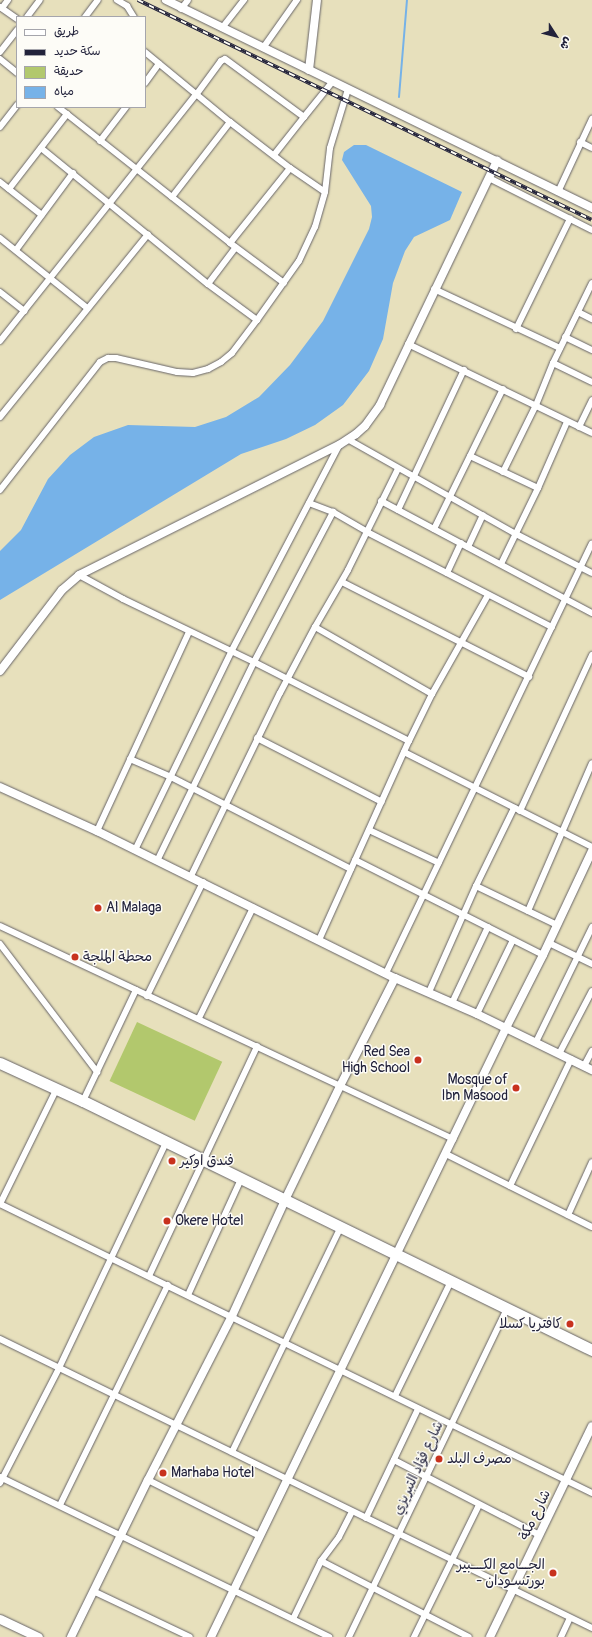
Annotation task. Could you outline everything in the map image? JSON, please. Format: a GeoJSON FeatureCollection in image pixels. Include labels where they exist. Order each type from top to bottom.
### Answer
{"type":"FeatureCollection","features":[{"type":"Feature","properties":{"kind":"highway"},"geometry":{"type":"LineString","coordinates":[[0,1063],[56,1090],[83,1101],[166,1143],[592,1350]]}},
{"type":"Feature","properties":{"kind":"main road"},"geometry":{"type":"LineString","coordinates":[[0,1619],[38,1637]]}},
{"type":"Feature","properties":{"kind":"street"},"geometry":{"type":"LineString","coordinates":[[8,0],[1,7],[16,18]]}},
{"type":"Feature","properties":{"kind":"street"},"geometry":{"type":"LineString","coordinates":[[28,16],[40,0]]}},
{"type":"Feature","properties":{"kind":"street"},"geometry":{"type":"LineString","coordinates":[[86,16],[98,0]]}},
{"type":"Feature","properties":{"kind":"street"},"geometry":{"type":"LineString","coordinates":[[117,0],[127,6],[133,16]]}},
{"type":"Feature","properties":{"kind":"street"},"geometry":{"type":"LineString","coordinates":[[166,0],[181,9],[333,81],[592,208]]}},
{"type":"Feature","properties":{"kind":"street"},"geometry":{"type":"LineString","coordinates":[[181,9],[188,0]]}},
{"type":"Feature","properties":{"kind":"street"},"geometry":{"type":"LineString","coordinates":[[222,28],[244,0]]}},
{"type":"Feature","properties":{"kind":"street"},"geometry":{"type":"LineString","coordinates":[[263,48],[297,0]]}},
{"type":"Feature","properties":{"kind":"street"},"geometry":{"type":"LineString","coordinates":[[309,70],[317,0]]}},
{"type":"Feature","properties":{"kind":"street"},"geometry":{"type":"LineString","coordinates":[[0,52],[16,31]]}},
{"type":"Feature","properties":{"kind":"street"},"geometry":{"type":"LineString","coordinates":[[146,53],[230,122],[290,168],[325,192]]}},
{"type":"Feature","properties":{"kind":"street"},"geometry":{"type":"LineString","coordinates":[[0,59],[16,72]]}},
{"type":"Feature","properties":{"kind":"street"},"geometry":{"type":"LineString","coordinates":[[0,341],[196,95],[221,61],[225,59],[304,117]]}},
{"type":"Feature","properties":{"kind":"street"},"geometry":{"type":"LineString","coordinates":[[146,82],[159,64]]}},
{"type":"Feature","properties":{"kind":"street"},"geometry":{"type":"LineString","coordinates":[[274,155],[333,81]]}},
{"type":"Feature","properties":{"kind":"street"},"geometry":{"type":"LineString","coordinates":[[0,490],[100,362],[108,358],[116,358],[178,372],[192,373],[208,369],[232,353],[284,283],[299,261],[309,242],[321,208],[325,192],[330,148],[348,89]]}},
{"type":"Feature","properties":{"kind":"street"},"geometry":{"type":"LineString","coordinates":[[0,128],[16,107]]}},
{"type":"Feature","properties":{"kind":"street"},"geometry":{"type":"LineString","coordinates":[[59,108],[233,245],[284,283]]}},
{"type":"Feature","properties":{"kind":"street"},"geometry":{"type":"LineString","coordinates":[[100,141],[125,108]]}},
{"type":"Feature","properties":{"kind":"street"},"geometry":{"type":"LineString","coordinates":[[0,114],[6,119]]}},
{"type":"Feature","properties":{"kind":"street"},"geometry":{"type":"LineString","coordinates":[[9,189],[67,114]]}},
{"type":"Feature","properties":{"kind":"street"},"geometry":{"type":"LineString","coordinates":[[558,192],[592,119]]}},
{"type":"Feature","properties":{"kind":"street"},"geometry":{"type":"LineString","coordinates":[[172,197],[230,122]]}},
{"type":"Feature","properties":{"kind":"street"},"geometry":{"type":"LineString","coordinates":[[580,142],[592,148]]}},
{"type":"Feature","properties":{"kind":"street"},"geometry":{"type":"LineString","coordinates":[[41,148],[208,284],[257,320]]}},
{"type":"Feature","properties":{"kind":"street"},"geometry":{"type":"LineString","coordinates":[[0,671],[62,590],[79,575],[339,445],[348,440],[373,416],[497,161]]}},
{"type":"Feature","properties":{"kind":"street"},"geometry":{"type":"LineString","coordinates":[[208,284],[233,245],[290,168]]}},
{"type":"Feature","properties":{"kind":"street"},"geometry":{"type":"LineString","coordinates":[[16,250],[73,173]]}},
{"type":"Feature","properties":{"kind":"street"},"geometry":{"type":"LineString","coordinates":[[488,178],[592,230]]}},
{"type":"Feature","properties":{"kind":"street"},"geometry":{"type":"LineString","coordinates":[[0,182],[42,215]]}},
{"type":"Feature","properties":{"kind":"street"},"geometry":{"type":"LineString","coordinates":[[516,329],[570,219]]}},
{"type":"Feature","properties":{"kind":"street"},"geometry":{"type":"LineString","coordinates":[[0,416],[148,234]]}},
{"type":"Feature","properties":{"kind":"street"},"geometry":{"type":"LineString","coordinates":[[0,238],[51,277],[88,308]]}},
{"type":"Feature","properties":{"kind":"street"},"geometry":{"type":"LineString","coordinates":[[504,472],[536,405],[565,337],[592,283]]}},
{"type":"Feature","properties":{"kind":"street"},"geometry":{"type":"LineString","coordinates":[[434,289],[516,329],[560,348]]}},
{"type":"Feature","properties":{"kind":"street"},"geometry":{"type":"LineString","coordinates":[[0,292],[24,311]]}},
{"type":"Feature","properties":{"kind":"street"},"geometry":{"type":"LineString","coordinates":[[578,312],[592,319]]}},
{"type":"Feature","properties":{"kind":"street"},"geometry":{"type":"LineString","coordinates":[[565,337],[592,350]]}},
{"type":"Feature","properties":{"kind":"street"},"geometry":{"type":"LineString","coordinates":[[408,344],[536,405],[592,434]]}},
{"type":"Feature","properties":{"kind":"street"},"geometry":{"type":"LineString","coordinates":[[553,363],[592,382]]}},
{"type":"Feature","properties":{"kind":"street"},"geometry":{"type":"LineString","coordinates":[[398,510],[464,370]]}},
{"type":"Feature","properties":{"kind":"street"},"geometry":{"type":"LineString","coordinates":[[434,529],[503,389]]}},
{"type":"Feature","properties":{"kind":"street"},"geometry":{"type":"LineString","coordinates":[[579,427],[592,400]]}},
{"type":"Feature","properties":{"kind":"street"},"geometry":{"type":"LineString","coordinates":[[501,564],[538,488],[567,422]]}},
{"type":"Feature","properties":{"kind":"street"},"geometry":{"type":"LineString","coordinates":[[348,440],[516,534],[592,572]]}},
{"type":"Feature","properties":{"kind":"street"},"geometry":{"type":"LineString","coordinates":[[135,850],[231,652],[339,445]]}},
{"type":"Feature","properties":{"kind":"street"},"geometry":{"type":"LineString","coordinates":[[470,456],[538,488]]}},
{"type":"Feature","properties":{"kind":"street"},"geometry":{"type":"LineString","coordinates":[[191,876],[257,738],[315,627],[342,582],[398,469]]}},
{"type":"Feature","properties":{"kind":"street"},"geometry":{"type":"LineString","coordinates":[[381,501],[566,597],[592,613]]}},
{"type":"Feature","properties":{"kind":"street"},"geometry":{"type":"LineString","coordinates":[[309,503],[333,512],[367,532],[552,627]]}},
{"type":"Feature","properties":{"kind":"street"},"geometry":{"type":"LineString","coordinates":[[157,861],[254,662],[333,512]]}},
{"type":"Feature","properties":{"kind":"street"},"geometry":{"type":"LineString","coordinates":[[468,547],[483,515]]}},
{"type":"Feature","properties":{"kind":"street"},"geometry":{"type":"LineString","coordinates":[[447,574],[461,543]]}},
{"type":"Feature","properties":{"kind":"street"},"geometry":{"type":"LineString","coordinates":[[386,973],[592,544]]}},
{"type":"Feature","properties":{"kind":"street"},"geometry":{"type":"LineString","coordinates":[[79,575],[189,632],[254,662],[409,740]]}},
{"type":"Feature","properties":{"kind":"street"},"geometry":{"type":"LineString","coordinates":[[342,582],[461,644],[529,677]]}},
{"type":"Feature","properties":{"kind":"street"},"geometry":{"type":"LineString","coordinates":[[319,940],[409,740],[432,694],[488,595]]}},
{"type":"Feature","properties":{"kind":"street"},"geometry":{"type":"LineString","coordinates":[[315,627],[432,694]]}},
{"type":"Feature","properties":{"kind":"street"},"geometry":{"type":"LineString","coordinates":[[97,831],[189,632]]}},
{"type":"Feature","properties":{"kind":"street"},"geometry":{"type":"LineString","coordinates":[[520,811],[592,655]]}},
{"type":"Feature","properties":{"kind":"street"},"geometry":{"type":"LineString","coordinates":[[257,738],[382,802]]}},
{"type":"Feature","properties":{"kind":"street"},"geometry":{"type":"LineString","coordinates":[[210,1637],[288,1480],[506,1028],[558,925],[592,851],[561,832],[404,752]]}},
{"type":"Feature","properties":{"kind":"street"},"geometry":{"type":"LineString","coordinates":[[130,759],[192,787],[351,869]]}},
{"type":"Feature","properties":{"kind":"street"},"geometry":{"type":"LineString","coordinates":[[528,911],[592,763]]}},
{"type":"Feature","properties":{"kind":"street"},"geometry":{"type":"LineString","coordinates":[[0,787],[97,831],[191,876],[395,978],[477,1014],[588,1068],[592,1051]]}},
{"type":"Feature","properties":{"kind":"street"},"geometry":{"type":"LineString","coordinates":[[428,992],[476,886],[514,808]]}},
{"type":"Feature","properties":{"kind":"street"},"geometry":{"type":"LineString","coordinates":[[369,830],[438,863]]}},
{"type":"Feature","properties":{"kind":"street"},"geometry":{"type":"LineString","coordinates":[[355,860],[543,955]]}},
{"type":"Feature","properties":{"kind":"street"},"geometry":{"type":"LineString","coordinates":[[148,996],[203,882]]}},
{"type":"Feature","properties":{"kind":"street"},"geometry":{"type":"LineString","coordinates":[[476,886],[558,925]]}},
{"type":"Feature","properties":{"kind":"street"},"geometry":{"type":"LineString","coordinates":[[198,1018],[253,908]]}},
{"type":"Feature","properties":{"kind":"street"},"geometry":{"type":"LineString","coordinates":[[0,926],[453,1139]]}},
{"type":"Feature","properties":{"kind":"street"},"geometry":{"type":"LineString","coordinates":[[452,1003],[488,927]]}},
{"type":"Feature","properties":{"kind":"street"},"geometry":{"type":"LineString","coordinates":[[536,1042],[592,927]]}},
{"type":"Feature","properties":{"kind":"street"},"geometry":{"type":"LineString","coordinates":[[477,1014],[512,940]]}},
{"type":"Feature","properties":{"kind":"street"},"geometry":{"type":"LineString","coordinates":[[549,943],[592,964]]}},
{"type":"Feature","properties":{"kind":"street"},"geometry":{"type":"LineString","coordinates":[[0,944],[97,1072]]}},
{"type":"Feature","properties":{"kind":"street"},"geometry":{"type":"LineString","coordinates":[[71,1637],[120,1535],[232,1316],[285,1200],[340,1086],[395,978]]}},
{"type":"Feature","properties":{"kind":"street"},"geometry":{"type":"LineString","coordinates":[[83,1101],[136,990]]}},
{"type":"Feature","properties":{"kind":"street"},"geometry":{"type":"LineString","coordinates":[[559,1054],[592,991]]}},
{"type":"Feature","properties":{"kind":"street"},"geometry":{"type":"LineString","coordinates":[[149,1276],[257,1046]]}},
{"type":"Feature","properties":{"kind":"street"},"geometry":{"type":"LineString","coordinates":[[510,1186],[571,1060]]}},
{"type":"Feature","properties":{"kind":"street"},"geometry":{"type":"LineString","coordinates":[[56,1090],[0,1204],[592,1493]]}},
{"type":"Feature","properties":{"kind":"street"},"geometry":{"type":"LineString","coordinates":[[166,1143],[59,1368],[1,1479],[60,1505],[329,1637]]}},
{"type":"Feature","properties":{"kind":"street"},"geometry":{"type":"LineString","coordinates":[[446,1154],[592,1227]]}},
{"type":"Feature","properties":{"kind":"street"},"geometry":{"type":"LineString","coordinates":[[568,1215],[592,1162]]}},
{"type":"Feature","properties":{"kind":"street"},"geometry":{"type":"LineString","coordinates":[[188,1295],[242,1179]]}},
{"type":"Feature","properties":{"kind":"street"},"geometry":{"type":"LineString","coordinates":[[232,1452],[341,1227]]}},
{"type":"Feature","properties":{"kind":"street"},"geometry":{"type":"LineString","coordinates":[[395,1396],[451,1282]]}},
{"type":"Feature","properties":{"kind":"street"},"geometry":{"type":"LineString","coordinates":[[60,1505],[168,1285]]}},
{"type":"Feature","properties":{"kind":"street","name":"شارع فؤاد التبريزي"},"geometry":{"type":"LineString","coordinates":[[349,1637],[374,1589],[425,1477],[452,1425],[507,1308]]}},
{"type":"Feature","properties":{"kind":"street"},"geometry":{"type":"LineString","coordinates":[[0,1339],[177,1424],[352,1512],[592,1628]]}},
{"type":"Feature","properties":{"kind":"street"},"geometry":{"type":"LineString","coordinates":[[366,1518],[418,1409]]}},
{"type":"Feature","properties":{"kind":"street","name":"شارع مكة"},"geometry":{"type":"LineString","coordinates":[[490,1637],[592,1426]]}},
{"type":"Feature","properties":{"kind":"street"},"geometry":{"type":"LineString","coordinates":[[394,1460],[539,1535]]}},
{"type":"Feature","properties":{"kind":"street"},"geometry":{"type":"LineString","coordinates":[[148,1480],[260,1536]]}},
{"type":"Feature","properties":{"kind":"street"},"geometry":{"type":"LineString","coordinates":[[414,1637],[479,1505]]}},
{"type":"Feature","properties":{"kind":"street"},"geometry":{"type":"LineString","coordinates":[[293,1619],[321,1561],[339,1537],[352,1512]]}},
{"type":"Feature","properties":{"kind":"street"},"geometry":{"type":"LineString","coordinates":[[321,1561],[469,1637]]}},
{"type":"Feature","properties":{"kind":"street"},"geometry":{"type":"LineString","coordinates":[[93,1591],[190,1637]]}},
{"type":"Feature","properties":{"kind":"street"},"geometry":{"type":"LineString","coordinates":[[562,1637],[570,1618]]}},
{"type":"Feature","properties":{"kind":"green space"},"geometry":{"type":"Polygon","coordinates":[[[137,1022],[222,1062],[195,1121],[110,1081],[137,1022]]]}},
{"type":"Feature","properties":{"kind":"water"},"geometry":{"type":"Polygon","coordinates":[[[354,145],[366,145],[462,192],[450,220],[414,237],[405,251],[393,283],[383,339],[369,371],[343,405],[315,425],[286,439],[241,454],[0,600],[0,551],[21,530],[48,479],[70,455],[94,437],[128,425],[195,427],[226,417],[259,397],[290,365],[323,321],[369,229],[372,217],[371,206],[342,160],[344,152],[354,145]]]}},
{"type":"Feature","properties":{"kind":"waterway"},"geometry":{"type":"LineString","coordinates":[[399,97],[407,0]]}},
{"type":"Feature","properties":{"kind":"railway"},"geometry":{"type":"LineString","coordinates":[[138,0],[592,220]]}},
{"type":"Feature","properties":{"kind":"place","name":"Al Malaga"},"geometry":{"type":"Point","coordinates":[98,908]}},
{"type":"Feature","properties":{"kind":"place","name":"محطة الملجة"},"geometry":{"type":"Point","coordinates":[75,957]}},
{"type":"Feature","properties":{"kind":"place","name":"Red Sea High School"},"geometry":{"type":"Point","coordinates":[418,1060]}},
{"type":"Feature","properties":{"kind":"place","name":"Mosque of Ibn Masood"},"geometry":{"type":"Point","coordinates":[516,1088]}},
{"type":"Feature","properties":{"kind":"place","name":"فندق اوكير"},"geometry":{"type":"Point","coordinates":[172,1161]}},
{"type":"Feature","properties":{"kind":"place","name":"Okere Hotel"},"geometry":{"type":"Point","coordinates":[167,1221]}},
{"type":"Feature","properties":{"kind":"place","name":"كافتريا كسلا"},"geometry":{"type":"Point","coordinates":[570,1324]}},
{"type":"Feature","properties":{"kind":"place","name":"مصرف البلد"},"geometry":{"type":"Point","coordinates":[439,1459]}},
{"type":"Feature","properties":{"kind":"place","name":"Marhaba Hotel"},"geometry":{"type":"Point","coordinates":[163,1473]}},
{"type":"Feature","properties":{"kind":"place","name":"الجـــامع الكــــبير - بورتسـودان"},"geometry":{"type":"Point","coordinates":[553,1573]}}]}
